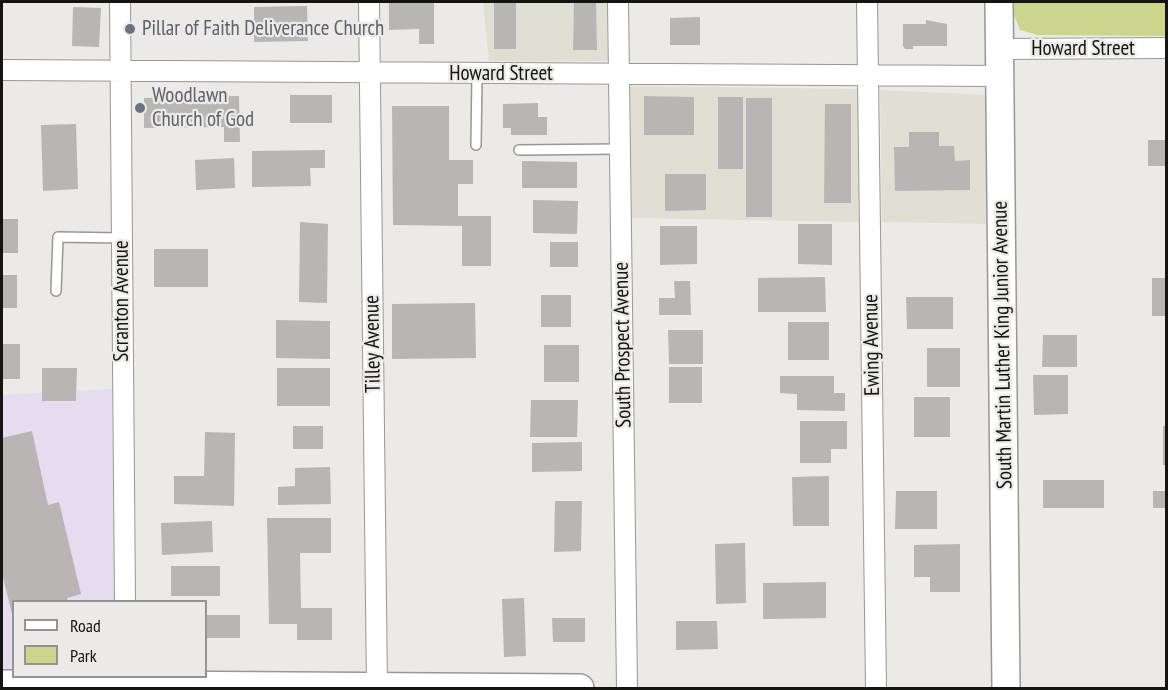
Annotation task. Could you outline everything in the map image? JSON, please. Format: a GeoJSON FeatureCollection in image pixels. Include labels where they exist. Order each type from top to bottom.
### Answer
{"type":"FeatureCollection","features":[{"type":"Feature","properties":{"kind":"street","name":"Scranton Avenue"},"geometry":{"type":"LineString","coordinates":[[120,2],[125,600]]}},
{"type":"Feature","properties":{"kind":"street","name":"Tilley Avenue"},"geometry":{"type":"LineString","coordinates":[[369,2],[376,687]]}},
{"type":"Feature","properties":{"kind":"street","name":"South Prospect Avenue"},"geometry":{"type":"LineString","coordinates":[[618,2],[627,688]]}},
{"type":"Feature","properties":{"kind":"street","name":"Ewing Avenue"},"geometry":{"type":"LineString","coordinates":[[867,2],[876,688]]}},
{"type":"Feature","properties":{"kind":"street","name":"South Martin Luther King Junior Avenue"},"geometry":{"type":"LineString","coordinates":[[999,2],[1006,688]]}},
{"type":"Feature","properties":{"kind":"street","name":"Howard Street"},"geometry":{"type":"LineString","coordinates":[[1000,49],[1167,48]]}},
{"type":"Feature","properties":{"kind":"street","name":"Howard Street"},"geometry":{"type":"LineString","coordinates":[[2,70],[1000,76]]}},
{"type":"Feature","properties":{"kind":"street"},"geometry":{"type":"LineString","coordinates":[[2,684],[125,681],[156,687],[580,688]]}},
{"type":"Feature","properties":{"kind":"lane"},"geometry":{"type":"LineString","coordinates":[[476,144],[477,74]]}},
{"type":"Feature","properties":{"kind":"lane"},"geometry":{"type":"LineString","coordinates":[[519,150],[620,149]]}},
{"type":"Feature","properties":{"kind":"lane"},"geometry":{"type":"LineString","coordinates":[[57,291],[58,237],[122,238]]}},
{"type":"Feature","properties":{"kind":"shaded area"},"geometry":{"type":"Polygon","coordinates":[[[483,2],[607,2],[608,61],[489,61],[483,2]]]}},
{"type":"Feature","properties":{"kind":"shaded area"},"geometry":{"type":"Polygon","coordinates":[[[630,86],[858,89],[860,222],[632,218],[630,86]]]}},
{"type":"Feature","properties":{"kind":"shaded area"},"geometry":{"type":"Polygon","coordinates":[[[880,90],[990,95],[991,224],[882,222],[880,90]]]}},
{"type":"Feature","properties":{"kind":"shaded area"},"geometry":{"type":"Polygon","coordinates":[[[112,389],[114,600],[12,600],[12,672],[2,672],[2,395],[112,389]]]}},
{"type":"Feature","properties":{"kind":"green space"},"geometry":{"type":"Polygon","coordinates":[[[1014,2],[1166,2],[1166,36],[1038,35],[1020,30],[1014,15],[1014,2]]]}},
{"type":"Feature","properties":{"kind":"building"},"geometry":{"type":"Polygon","coordinates":[[[389,2],[434,2],[434,44],[419,44],[419,29],[389,30],[389,2]]]}},
{"type":"Feature","properties":{"kind":"building"},"geometry":{"type":"Polygon","coordinates":[[[494,2],[516,2],[516,49],[494,49],[494,2]]]}},
{"type":"Feature","properties":{"kind":"building"},"geometry":{"type":"Polygon","coordinates":[[[574,2],[596,2],[597,50],[573,50],[574,2]]]}},
{"type":"Feature","properties":{"kind":"building"},"geometry":{"type":"Polygon","coordinates":[[[307,6],[308,41],[254,42],[254,7],[307,6]]]}},
{"type":"Feature","properties":{"kind":"building"},"geometry":{"type":"Polygon","coordinates":[[[73,7],[101,8],[99,47],[72,46],[73,7]]]}},
{"type":"Feature","properties":{"kind":"building"},"geometry":{"type":"Polygon","coordinates":[[[700,17],[700,45],[670,45],[670,18],[700,17]]]}},
{"type":"Feature","properties":{"kind":"building"},"geometry":{"type":"Polygon","coordinates":[[[926,20],[947,24],[947,46],[913,46],[913,49],[905,49],[903,24],[926,24],[926,20]]]}},
{"type":"Feature","properties":{"kind":"building"},"geometry":{"type":"Polygon","coordinates":[[[290,95],[332,95],[332,123],[290,123],[290,95]]]}},
{"type":"Feature","properties":{"kind":"building"},"geometry":{"type":"Polygon","coordinates":[[[239,96],[240,142],[224,142],[224,127],[144,128],[144,98],[239,96]]]}},
{"type":"Feature","properties":{"kind":"building"},"geometry":{"type":"Polygon","coordinates":[[[644,96],[694,97],[694,135],[644,135],[644,96]]]}},
{"type":"Feature","properties":{"kind":"building"},"geometry":{"type":"Polygon","coordinates":[[[718,97],[743,97],[743,169],[718,169],[718,97]]]}},
{"type":"Feature","properties":{"kind":"building"},"geometry":{"type":"Polygon","coordinates":[[[746,98],[772,98],[772,217],[746,217],[746,98]]]}},
{"type":"Feature","properties":{"kind":"building"},"geometry":{"type":"Polygon","coordinates":[[[538,103],[538,117],[547,117],[547,135],[511,135],[511,128],[503,128],[503,104],[538,103]]]}},
{"type":"Feature","properties":{"kind":"building"},"geometry":{"type":"Polygon","coordinates":[[[825,104],[851,104],[851,203],[824,203],[825,104]]]}},
{"type":"Feature","properties":{"kind":"building"},"geometry":{"type":"Polygon","coordinates":[[[392,106],[449,106],[449,160],[473,160],[473,184],[458,184],[458,216],[491,216],[491,266],[462,266],[462,226],[393,225],[392,106]]]}},
{"type":"Feature","properties":{"kind":"building"},"geometry":{"type":"Polygon","coordinates":[[[76,124],[78,189],[43,191],[41,125],[76,124]]]}},
{"type":"Feature","properties":{"kind":"building"},"geometry":{"type":"Polygon","coordinates":[[[909,132],[939,132],[939,146],[954,146],[955,161],[970,160],[970,190],[895,191],[894,147],[909,147],[909,132]]]}},
{"type":"Feature","properties":{"kind":"building"},"geometry":{"type":"Polygon","coordinates":[[[1148,140],[1166,140],[1166,166],[1148,166],[1148,140]]]}},
{"type":"Feature","properties":{"kind":"building"},"geometry":{"type":"Polygon","coordinates":[[[325,150],[325,168],[310,168],[311,186],[252,187],[252,151],[325,150]]]}},
{"type":"Feature","properties":{"kind":"building"},"geometry":{"type":"Polygon","coordinates":[[[234,158],[235,188],[196,190],[195,160],[234,158]]]}},
{"type":"Feature","properties":{"kind":"building"},"geometry":{"type":"Polygon","coordinates":[[[522,161],[577,162],[577,188],[522,188],[522,161]]]}},
{"type":"Feature","properties":{"kind":"building"},"geometry":{"type":"Polygon","coordinates":[[[665,174],[706,174],[706,210],[665,211],[665,174]]]}},
{"type":"Feature","properties":{"kind":"building"},"geometry":{"type":"Polygon","coordinates":[[[533,200],[578,201],[577,234],[533,233],[533,200]]]}},
{"type":"Feature","properties":{"kind":"building"},"geometry":{"type":"Polygon","coordinates":[[[2,219],[18,219],[18,253],[2,253],[2,219]]]}},
{"type":"Feature","properties":{"kind":"building"},"geometry":{"type":"Polygon","coordinates":[[[300,222],[328,224],[327,303],[299,302],[300,222]]]}},
{"type":"Feature","properties":{"kind":"building"},"geometry":{"type":"Polygon","coordinates":[[[798,224],[832,224],[832,265],[798,264],[798,224]]]}},
{"type":"Feature","properties":{"kind":"building"},"geometry":{"type":"Polygon","coordinates":[[[660,226],[697,226],[697,264],[660,265],[660,226]]]}},
{"type":"Feature","properties":{"kind":"building"},"geometry":{"type":"Polygon","coordinates":[[[550,242],[578,242],[578,267],[550,267],[550,242]]]}},
{"type":"Feature","properties":{"kind":"building"},"geometry":{"type":"Polygon","coordinates":[[[154,249],[208,249],[208,287],[154,287],[154,249]]]}},
{"type":"Feature","properties":{"kind":"building"},"geometry":{"type":"Polygon","coordinates":[[[2,275],[17,275],[17,308],[2,308],[2,275]]]}},
{"type":"Feature","properties":{"kind":"building"},"geometry":{"type":"Polygon","coordinates":[[[825,277],[826,312],[758,312],[758,278],[825,277]]]}},
{"type":"Feature","properties":{"kind":"building"},"geometry":{"type":"Polygon","coordinates":[[[1152,278],[1166,278],[1166,316],[1152,316],[1152,278]]]}},
{"type":"Feature","properties":{"kind":"building"},"geometry":{"type":"Polygon","coordinates":[[[674,281],[690,281],[691,315],[659,315],[659,298],[675,298],[674,281]]]}},
{"type":"Feature","properties":{"kind":"building"},"geometry":{"type":"Polygon","coordinates":[[[541,295],[571,295],[571,327],[541,327],[541,295]]]}},
{"type":"Feature","properties":{"kind":"building"},"geometry":{"type":"Polygon","coordinates":[[[906,297],[953,297],[953,329],[907,329],[906,297]]]}},
{"type":"Feature","properties":{"kind":"building"},"geometry":{"type":"Polygon","coordinates":[[[475,303],[476,358],[392,359],[392,304],[475,303]]]}},
{"type":"Feature","properties":{"kind":"building"},"geometry":{"type":"Polygon","coordinates":[[[276,320],[330,321],[330,359],[276,358],[276,320]]]}},
{"type":"Feature","properties":{"kind":"building"},"geometry":{"type":"Polygon","coordinates":[[[788,322],[829,322],[829,360],[788,360],[788,322]]]}},
{"type":"Feature","properties":{"kind":"building"},"geometry":{"type":"Polygon","coordinates":[[[668,330],[703,330],[703,364],[669,364],[668,330]]]}},
{"type":"Feature","properties":{"kind":"building"},"geometry":{"type":"Polygon","coordinates":[[[1043,335],[1077,335],[1077,367],[1042,367],[1043,335]]]}},
{"type":"Feature","properties":{"kind":"building"},"geometry":{"type":"Polygon","coordinates":[[[2,344],[20,344],[20,379],[2,379],[2,344]]]}},
{"type":"Feature","properties":{"kind":"building"},"geometry":{"type":"Polygon","coordinates":[[[544,345],[579,345],[579,382],[544,382],[544,345]]]}},
{"type":"Feature","properties":{"kind":"building"},"geometry":{"type":"Polygon","coordinates":[[[927,348],[960,348],[960,387],[927,387],[927,348]]]}},
{"type":"Feature","properties":{"kind":"building"},"geometry":{"type":"Polygon","coordinates":[[[669,367],[702,367],[702,403],[669,403],[669,367]]]}},
{"type":"Feature","properties":{"kind":"building"},"geometry":{"type":"Polygon","coordinates":[[[42,368],[77,368],[76,401],[42,401],[42,368]]]}},
{"type":"Feature","properties":{"kind":"building"},"geometry":{"type":"Polygon","coordinates":[[[277,368],[330,368],[330,406],[277,406],[277,368]]]}},
{"type":"Feature","properties":{"kind":"building"},"geometry":{"type":"Polygon","coordinates":[[[1033,375],[1068,375],[1068,414],[1034,415],[1033,375]]]}},
{"type":"Feature","properties":{"kind":"building"},"geometry":{"type":"Polygon","coordinates":[[[780,376],[834,376],[834,393],[845,393],[845,411],[797,410],[797,394],[780,393],[780,376]]]}},
{"type":"Feature","properties":{"kind":"building"},"geometry":{"type":"Polygon","coordinates":[[[914,397],[950,397],[950,437],[914,437],[914,397]]]}},
{"type":"Feature","properties":{"kind":"building"},"geometry":{"type":"Polygon","coordinates":[[[531,400],[578,400],[577,437],[530,437],[531,400]]]}},
{"type":"Feature","properties":{"kind":"building"},"geometry":{"type":"Polygon","coordinates":[[[800,421],[847,421],[847,449],[831,449],[831,463],[800,463],[800,421]]]}},
{"type":"Feature","properties":{"kind":"building"},"geometry":{"type":"Polygon","coordinates":[[[293,426],[323,426],[323,449],[293,449],[293,426]]]}},
{"type":"Feature","properties":{"kind":"building"},"geometry":{"type":"Polygon","coordinates":[[[1163,426],[1166,426],[1166,465],[1163,465],[1163,426]]]}},
{"type":"Feature","properties":{"kind":"building"},"geometry":{"type":"Polygon","coordinates":[[[32,431],[48,505],[59,502],[81,594],[67,598],[68,600],[12,600],[12,614],[2,573],[2,438],[32,431]]]}},
{"type":"Feature","properties":{"kind":"building"},"geometry":{"type":"Polygon","coordinates":[[[205,432],[235,433],[234,506],[174,504],[174,476],[204,476],[205,432]]]}},
{"type":"Feature","properties":{"kind":"building"},"geometry":{"type":"Polygon","coordinates":[[[582,442],[582,471],[532,472],[532,443],[582,442]]]}},
{"type":"Feature","properties":{"kind":"building"},"geometry":{"type":"Polygon","coordinates":[[[330,467],[331,504],[278,505],[278,487],[295,486],[295,468],[330,467]]]}},
{"type":"Feature","properties":{"kind":"building"},"geometry":{"type":"Polygon","coordinates":[[[829,476],[829,526],[793,526],[792,477],[829,476]]]}},
{"type":"Feature","properties":{"kind":"building"},"geometry":{"type":"Polygon","coordinates":[[[1043,480],[1104,480],[1104,508],[1043,508],[1043,480]]]}},
{"type":"Feature","properties":{"kind":"building"},"geometry":{"type":"Polygon","coordinates":[[[896,491],[937,491],[937,529],[895,529],[896,491]]]}},
{"type":"Feature","properties":{"kind":"building"},"geometry":{"type":"Polygon","coordinates":[[[1153,491],[1166,491],[1166,508],[1153,508],[1153,491]]]}},
{"type":"Feature","properties":{"kind":"building"},"geometry":{"type":"Polygon","coordinates":[[[555,501],[582,501],[581,551],[554,552],[555,501]]]}},
{"type":"Feature","properties":{"kind":"building"},"geometry":{"type":"Polygon","coordinates":[[[267,518],[331,518],[331,553],[300,553],[301,608],[332,608],[332,640],[297,640],[297,624],[269,624],[267,518]]]}},
{"type":"Feature","properties":{"kind":"building"},"geometry":{"type":"Polygon","coordinates":[[[212,521],[213,552],[162,555],[161,523],[212,521]]]}},
{"type":"Feature","properties":{"kind":"building"},"geometry":{"type":"Polygon","coordinates":[[[745,543],[746,603],[716,604],[715,544],[745,543]]]}},
{"type":"Feature","properties":{"kind":"building"},"geometry":{"type":"Polygon","coordinates":[[[960,544],[960,592],[930,592],[930,577],[914,577],[914,545],[960,544]]]}},
{"type":"Feature","properties":{"kind":"building"},"geometry":{"type":"Polygon","coordinates":[[[171,566],[220,566],[220,596],[171,596],[171,566]]]}},
{"type":"Feature","properties":{"kind":"building"},"geometry":{"type":"Polygon","coordinates":[[[826,582],[826,618],[763,619],[763,583],[826,582]]]}},
{"type":"Feature","properties":{"kind":"building"},"geometry":{"type":"Polygon","coordinates":[[[524,598],[526,656],[504,657],[502,599],[524,598]]]}},
{"type":"Feature","properties":{"kind":"building"},"geometry":{"type":"Polygon","coordinates":[[[207,615],[240,615],[240,638],[207,638],[207,615]]]}},
{"type":"Feature","properties":{"kind":"building"},"geometry":{"type":"Polygon","coordinates":[[[552,618],[585,618],[585,642],[553,642],[552,618]]]}},
{"type":"Feature","properties":{"kind":"building"},"geometry":{"type":"Polygon","coordinates":[[[676,621],[717,621],[718,649],[676,650],[676,621]]]}},
{"type":"Feature","properties":{"kind":"place","name":"Pillar of Faith Deliverance Church"},"geometry":{"type":"Point","coordinates":[130,29]}},
{"type":"Feature","properties":{"kind":"place","name":"Woodlawn Church of God"},"geometry":{"type":"Point","coordinates":[140,108]}}]}
